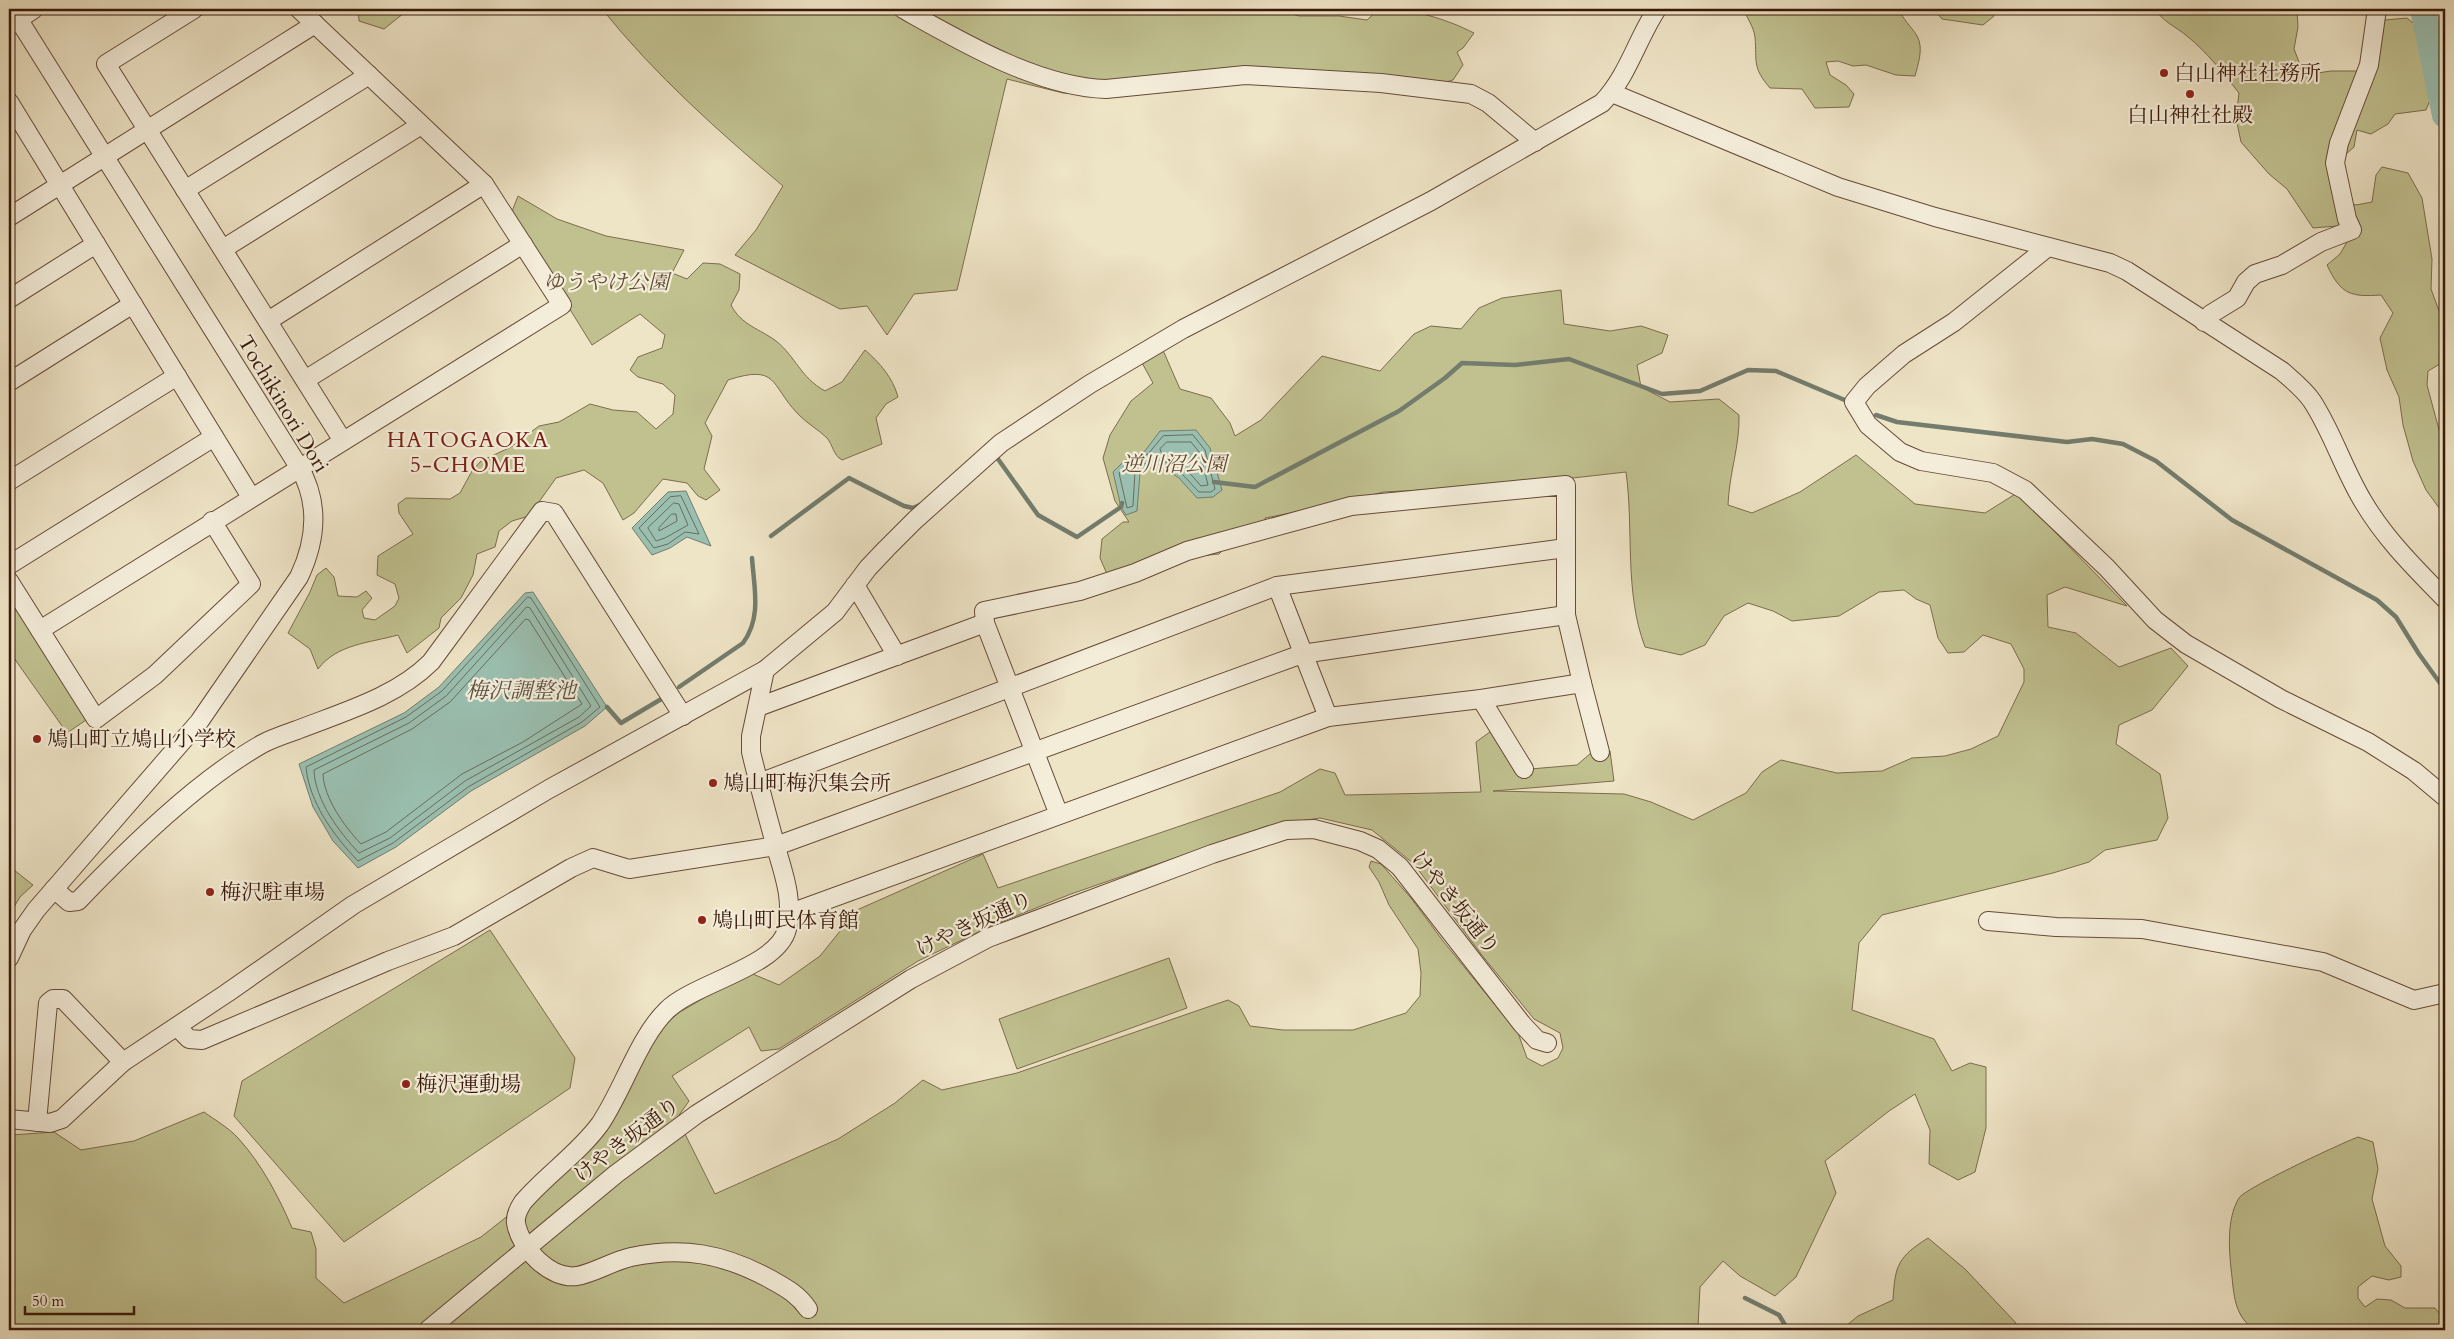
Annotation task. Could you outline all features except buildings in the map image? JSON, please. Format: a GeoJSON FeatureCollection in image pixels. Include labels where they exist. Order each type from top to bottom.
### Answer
{"type":"FeatureCollection","features":[{"type":"Feature","properties":{"kind":"street"},"geometry":{"type":"LineString","coordinates":[[13,18],[34,9]]}},
{"type":"Feature","properties":{"kind":"street"},"geometry":{"type":"LineString","coordinates":[[194,9],[106,64],[343,441]]}},
{"type":"Feature","properties":{"kind":"street"},"geometry":{"type":"LineString","coordinates":[[40,630],[212,521],[562,305],[484,184],[299,9]]}},
{"type":"Feature","properties":{"kind":"street"},"geometry":{"type":"LineString","coordinates":[[903,9],[1019,68],[1055,81],[1106,89],[1245,74],[1380,83],[1452,91],[1471,94],[1488,103],[1535,142]]}},
{"type":"Feature","properties":{"kind":"street"},"geometry":{"type":"LineString","coordinates":[[9,1119],[50,1123],[62,1119],[123,1062],[177,1027],[352,904],[549,789],[765,670],[835,612],[868,568],[915,520],[1001,442],[1183,329],[1431,201],[1602,103],[1612,93],[1658,9]]}},
{"type":"Feature","properties":{"kind":"street"},"geometry":{"type":"LineString","coordinates":[[2204,322],[2211,314],[2237,298],[2246,282],[2255,274],[2282,265],[2321,242],[2352,230],[2347,219],[2335,163],[2346,122],[2369,66],[2378,9]]}},
{"type":"Feature","properties":{"kind":"street","name":"Tochikinori Dori"},"geometry":{"type":"LineString","coordinates":[[9,958],[22,930],[54,889],[199,722],[300,577],[310,555],[314,519],[306,478],[104,156],[13,18]]}},
{"type":"Feature","properties":{"kind":"street"},"geometry":{"type":"LineString","coordinates":[[9,217],[315,24]]}},
{"type":"Feature","properties":{"kind":"street"},"geometry":{"type":"LineString","coordinates":[[185,190],[369,75]]}},
{"type":"Feature","properties":{"kind":"street"},"geometry":{"type":"LineString","coordinates":[[1612,93],[1838,187],[1935,216],[2110,263],[2127,271],[2282,371],[2311,400],[2349,477],[2378,526],[2393,545],[2445,599]]}},
{"type":"Feature","properties":{"kind":"street"},"geometry":{"type":"LineString","coordinates":[[9,102],[251,497]]}},
{"type":"Feature","properties":{"kind":"street"},"geometry":{"type":"LineString","coordinates":[[223,249],[421,125]]}},
{"type":"Feature","properties":{"kind":"street"},"geometry":{"type":"LineString","coordinates":[[268,321],[484,184]]}},
{"type":"Feature","properties":{"kind":"street"},"geometry":{"type":"LineString","coordinates":[[9,299],[96,244]]}},
{"type":"Feature","properties":{"kind":"street"},"geometry":{"type":"LineString","coordinates":[[305,380],[522,244]]}},
{"type":"Feature","properties":{"kind":"street"},"geometry":{"type":"LineString","coordinates":[[2048,247],[1954,322],[1904,354],[1867,386],[1854,402],[1868,425],[1900,452],[1921,461],[1993,473],[2025,490],[2106,568],[2155,620],[2186,644],[2266,691],[2368,742],[2414,771],[2445,797]]}},
{"type":"Feature","properties":{"kind":"street"},"geometry":{"type":"LineString","coordinates":[[9,382],[133,304]]}},
{"type":"Feature","properties":{"kind":"street"},"geometry":{"type":"LineString","coordinates":[[9,481],[177,376]]}},
{"type":"Feature","properties":{"kind":"street"},"geometry":{"type":"LineString","coordinates":[[9,565],[214,437]]}},
{"type":"Feature","properties":{"kind":"street"},"geometry":{"type":"LineString","coordinates":[[1059,815],[986,623],[984,611],[1080,591],[1135,573],[1187,551],[1351,506],[1566,485],[1566,615],[1600,752]]}},
{"type":"Feature","properties":{"kind":"street"},"geometry":{"type":"LineString","coordinates":[[54,889],[68,902],[78,901],[131,846],[224,770],[263,743],[394,690],[416,676],[431,662],[542,511],[554,513],[683,716]]}},
{"type":"Feature","properties":{"kind":"street"},"geometry":{"type":"LineString","coordinates":[[9,580],[96,719],[155,675],[251,584],[212,521]]}},
{"type":"Feature","properties":{"kind":"street"},"geometry":{"type":"LineString","coordinates":[[759,783],[1276,586],[1566,548]]}},
{"type":"Feature","properties":{"kind":"street"},"geometry":{"type":"LineString","coordinates":[[855,585],[898,656]]}},
{"type":"Feature","properties":{"kind":"street"},"geometry":{"type":"LineString","coordinates":[[1276,586],[1328,717]]}},
{"type":"Feature","properties":{"kind":"street"},"geometry":{"type":"LineString","coordinates":[[177,1027],[189,1039],[195,1041],[211,1036],[388,961],[454,936],[571,868],[593,858],[629,869],[776,846],[1302,654],[1566,615]]}},
{"type":"Feature","properties":{"kind":"street"},"geometry":{"type":"LineString","coordinates":[[758,707],[986,623]]}},
{"type":"Feature","properties":{"kind":"street"},"geometry":{"type":"LineString","coordinates":[[765,670],[751,736],[751,752],[785,873],[789,895],[787,929],[783,938],[764,957],[694,993],[668,1009],[649,1033],[615,1099],[598,1126],[582,1145],[532,1190],[518,1210],[516,1222],[525,1248],[551,1270],[577,1276],[631,1257],[662,1253],[692,1253],[724,1258],[750,1269],[798,1295],[808,1309]]}},
{"type":"Feature","properties":{"kind":"street"},"geometry":{"type":"LineString","coordinates":[[788,914],[1328,717],[1481,699],[1582,683]]}},
{"type":"Feature","properties":{"kind":"street"},"geometry":{"type":"LineString","coordinates":[[1481,699],[1524,769]]}},
{"type":"Feature","properties":{"kind":"street","name":"けやき坂通り"},"geometry":{"type":"LineString","coordinates":[[428,1330],[616,1174],[696,1114],[912,979],[988,938],[1212,854],[1286,830],[1314,829],[1360,841],[1378,849],[1400,867],[1522,1024],[1537,1040],[1547,1043]]}},
{"type":"Feature","properties":{"kind":"street"},"geometry":{"type":"LineString","coordinates":[[1988,921],[2142,929],[2323,962],[2414,1000],[2445,993]]}},
{"type":"Feature","properties":{"kind":"street"},"geometry":{"type":"LineString","coordinates":[[37,1122],[48,1003],[53,999],[63,999],[123,1062]]}},
{"type":"Feature","properties":{"kind":"green space"},"geometry":{"type":"Polygon","coordinates":[[[358,9],[409,9],[384,29],[359,21],[358,9]]]}},
{"type":"Feature","properties":{"kind":"green space"},"geometry":{"type":"Polygon","coordinates":[[[602,9],[1277,9],[1299,16],[1339,16],[1367,20],[1379,9],[1392,9],[1428,15],[1474,33],[1463,48],[1457,52],[1463,65],[1453,80],[1438,84],[1326,74],[1116,96],[1063,93],[1007,79],[957,290],[914,294],[887,335],[867,306],[840,309],[735,255],[756,230],[783,186],[665,80],[602,9]]]}},
{"type":"Feature","properties":{"kind":"green space"},"geometry":{"type":"Polygon","coordinates":[[[1743,9],[1899,9],[1919,41],[1920,56],[1915,76],[1896,75],[1866,65],[1853,66],[1838,61],[1826,62],[1830,75],[1846,85],[1854,94],[1849,107],[1815,108],[1802,89],[1770,88],[1764,81],[1756,64],[1755,37],[1743,9]]]}},
{"type":"Feature","properties":{"kind":"green space"},"geometry":{"type":"Polygon","coordinates":[[[1933,9],[1989,9],[1994,16],[1983,25],[1942,19],[1933,9]]]}},
{"type":"Feature","properties":{"kind":"green space"},"geometry":{"type":"Polygon","coordinates":[[[2155,9],[2297,10],[2298,27],[2294,49],[2304,75],[2331,71],[2356,71],[2375,62],[2376,44],[2385,20],[2407,18],[2419,28],[2430,73],[2432,95],[2426,110],[2395,114],[2388,124],[2371,134],[2357,130],[2354,147],[2345,155],[2338,199],[2356,205],[2372,202],[2376,175],[2382,167],[2408,173],[2422,198],[2432,259],[2431,289],[2445,327],[2445,361],[2428,371],[2427,385],[2445,452],[2445,516],[2426,490],[2413,461],[2403,425],[2399,397],[2387,370],[2380,338],[2393,313],[2381,295],[2354,294],[2348,292],[2337,283],[2327,265],[2340,254],[2347,242],[2337,226],[2313,228],[2287,189],[2269,174],[2241,142],[2236,118],[2239,93],[2201,49],[2187,36],[2165,21],[2155,9]]]}},
{"type":"Feature","properties":{"kind":"green space","name":"ゆうやけ公園"},"geometry":{"type":"Polygon","coordinates":[[[518,196],[557,219],[606,236],[684,250],[672,273],[687,279],[703,263],[720,264],[740,274],[739,290],[731,305],[735,312],[745,322],[783,347],[810,380],[825,391],[842,382],[865,350],[885,371],[893,383],[898,397],[886,404],[876,418],[882,444],[842,460],[827,438],[797,413],[771,380],[756,374],[728,380],[705,423],[712,436],[704,469],[720,490],[706,500],[698,496],[687,483],[663,479],[634,513],[623,520],[603,483],[584,470],[556,478],[529,516],[512,521],[499,531],[495,547],[477,554],[473,575],[461,598],[441,618],[439,628],[407,653],[398,635],[344,649],[334,654],[318,669],[310,649],[288,633],[317,575],[326,568],[334,577],[338,596],[357,597],[366,591],[372,598],[362,610],[364,618],[375,620],[395,606],[399,598],[395,584],[377,575],[378,556],[413,534],[399,513],[398,504],[406,498],[450,499],[460,493],[472,471],[481,461],[511,447],[539,426],[559,422],[590,404],[613,410],[637,412],[656,429],[673,414],[675,395],[663,384],[638,377],[630,370],[638,357],[662,348],[665,335],[640,314],[592,345],[511,214],[518,196]]]}},
{"type":"Feature","properties":{"kind":"green space","name":"逆川沼公園"},"geometry":{"type":"Polygon","coordinates":[[[1561,290],[1564,324],[1610,331],[1641,326],[1668,335],[1662,353],[1637,365],[1641,387],[1670,402],[1719,399],[1739,415],[1738,437],[1728,505],[1752,513],[1800,492],[1856,455],[1915,504],[1985,513],[2017,493],[2127,606],[2065,587],[2047,595],[2048,627],[2076,633],[2119,667],[2171,648],[2188,666],[2152,710],[2119,725],[2116,744],[2160,774],[2168,818],[2157,840],[2105,850],[2089,862],[2053,873],[1882,915],[1859,943],[1852,1010],[1934,1039],[1952,1071],[1970,1063],[1986,1067],[1986,1128],[1975,1172],[1958,1180],[1929,1164],[1930,1130],[1915,1094],[1889,1111],[1825,1161],[1836,1193],[1796,1277],[1775,1296],[1740,1276],[1723,1261],[1700,1287],[1698,1327],[1706,1330],[9,1330],[9,1141],[11,1135],[54,1132],[81,1150],[134,1141],[204,1112],[238,1138],[254,1158],[269,1181],[292,1228],[311,1232],[316,1249],[316,1278],[344,1303],[481,1237],[581,1158],[607,1129],[619,1109],[641,1059],[656,1031],[680,1012],[748,972],[779,985],[820,956],[857,910],[983,854],[998,888],[1280,792],[1320,769],[1335,773],[1345,795],[1481,792],[1476,742],[1494,729],[1519,770],[1577,765],[1591,753],[1610,751],[1614,781],[1493,791],[1624,794],[1651,802],[1693,820],[1746,793],[1762,772],[1781,760],[1837,773],[1882,771],[1912,758],[1945,756],[1971,749],[1998,736],[2024,682],[2024,669],[2011,644],[1983,635],[1964,652],[1948,653],[1938,638],[1930,605],[1916,599],[1904,590],[1879,592],[1839,616],[1792,621],[1773,611],[1748,603],[1724,616],[1705,645],[1681,655],[1645,647],[1638,626],[1634,604],[1626,472],[1502,486],[1383,492],[1343,503],[1265,518],[1266,523],[1244,529],[1219,554],[1190,557],[1107,574],[1100,558],[1102,539],[1123,522],[1129,522],[1115,501],[1103,458],[1110,435],[1131,401],[1153,383],[1141,361],[1162,348],[1180,389],[1211,398],[1230,423],[1235,436],[1261,420],[1322,356],[1380,371],[1414,334],[1431,326],[1461,329],[1479,308],[1502,298],[1561,290]],[[1320,818],[1267,826],[1071,894],[991,926],[918,961],[779,1049],[761,1051],[749,1027],[672,1076],[689,1101],[677,1118],[715,1194],[838,1139],[895,1103],[923,1080],[942,1090],[1017,1073],[1228,1000],[1239,1006],[1250,1026],[1283,1030],[1353,1030],[1406,1013],[1420,996],[1421,973],[1418,949],[1389,905],[1379,882],[1369,867],[1371,861],[1381,864],[1411,898],[1443,941],[1518,1033],[1527,1058],[1542,1066],[1558,1058],[1563,1048],[1560,1033],[1534,1019],[1481,954],[1414,864],[1372,830],[1320,818]]]}},
{"type":"Feature","properties":{"kind":"green space"},"geometry":{"type":"Polygon","coordinates":[[[9,590],[89,718],[67,733],[9,651],[9,590]]]}},
{"type":"Feature","properties":{"kind":"green space"},"geometry":{"type":"Polygon","coordinates":[[[9,866],[33,885],[20,897],[9,915],[9,866]]]}},
{"type":"Feature","properties":{"kind":"green space","name":"梅沢運動場"},"geometry":{"type":"Polygon","coordinates":[[[490,930],[575,1058],[570,1088],[344,1242],[234,1116],[242,1081],[490,930]]]}},
{"type":"Feature","properties":{"kind":"green space"},"geometry":{"type":"Polygon","coordinates":[[[1169,958],[1187,1008],[1017,1069],[999,1019],[1169,958]]]}},
{"type":"Feature","properties":{"kind":"green space"},"geometry":{"type":"Polygon","coordinates":[[[2358,1137],[2373,1142],[2378,1169],[2372,1199],[2385,1246],[2401,1266],[2401,1277],[2389,1280],[2372,1276],[2358,1287],[2358,1298],[2365,1307],[2377,1299],[2391,1300],[2405,1308],[2435,1308],[2445,1320],[2445,1330],[2256,1330],[2240,1314],[2234,1293],[2230,1257],[2230,1226],[2239,1198],[2275,1176],[2358,1137]]]}},
{"type":"Feature","properties":{"kind":"green space"},"geometry":{"type":"Polygon","coordinates":[[[1928,1238],[1965,1269],[2016,1323],[2014,1330],[1841,1330],[1858,1316],[1893,1300],[1895,1278],[1900,1263],[1910,1251],[1928,1238]]]}},
{"type":"Feature","properties":{"kind":"water"},"geometry":{"type":"Polygon","coordinates":[[[1196,430],[1210,448],[1222,490],[1213,497],[1197,498],[1179,478],[1158,464],[1140,473],[1137,511],[1126,515],[1121,507],[1113,472],[1124,461],[1145,451],[1160,431],[1196,430]]]}},
{"type":"Feature","properties":{"kind":"water"},"geometry":{"type":"Polygon","coordinates":[[[686,491],[711,546],[687,537],[670,548],[652,555],[632,528],[668,492],[686,491]]]}},
{"type":"Feature","properties":{"kind":"water","name":"梅沢調整池"},"geometry":{"type":"Polygon","coordinates":[[[533,592],[607,707],[585,726],[471,791],[396,847],[358,868],[333,841],[313,807],[299,764],[404,713],[439,687],[525,593],[533,592]]]}},
{"type":"Feature","properties":{"kind":"waterway"},"geometry":{"type":"LineString","coordinates":[[2423,9],[2445,115]]}},
{"type":"Feature","properties":{"kind":"waterway"},"geometry":{"type":"LineString","coordinates":[[1214,482],[1255,487],[1399,411],[1445,378],[1462,363],[1515,365],[1569,359],[1662,394],[1700,391],[1748,370],[1776,371],[1847,401]]}},
{"type":"Feature","properties":{"kind":"waterway"},"geometry":{"type":"LineString","coordinates":[[1876,415],[1897,422],[2067,442],[2092,439],[2123,444],[2156,461],[2232,520],[2377,600],[2396,617],[2419,654],[2445,690]]}},
{"type":"Feature","properties":{"kind":"waterway"},"geometry":{"type":"LineString","coordinates":[[998,459],[1038,515],[1077,537],[1121,507],[1122,503]]}},
{"type":"Feature","properties":{"kind":"waterway"},"geometry":{"type":"LineString","coordinates":[[771,536],[849,478],[904,506],[913,508],[922,504]]}},
{"type":"Feature","properties":{"kind":"waterway"},"geometry":{"type":"LineString","coordinates":[[679,687],[743,643],[749,633],[755,613],[752,558]]}},
{"type":"Feature","properties":{"kind":"waterway"},"geometry":{"type":"LineString","coordinates":[[607,707],[621,723],[663,698]]}},
{"type":"Feature","properties":{"kind":"waterway"},"geometry":{"type":"LineString","coordinates":[[1745,1298],[1779,1315],[1788,1330]]}},
{"type":"Feature","properties":{"kind":"place","name":"白山神社社務所"},"geometry":{"type":"Point","coordinates":[2164,73]}},
{"type":"Feature","properties":{"kind":"place","name":"白山神社社殿"},"geometry":{"type":"Point","coordinates":[2190,94]}},
{"type":"Feature","properties":{"kind":"place","name":"鳩山町立鳩山小学校"},"geometry":{"type":"Point","coordinates":[37,739]}},
{"type":"Feature","properties":{"kind":"place","name":"鳩山町梅沢集会所"},"geometry":{"type":"Point","coordinates":[713,783]}},
{"type":"Feature","properties":{"kind":"place","name":"梅沢駐車場"},"geometry":{"type":"Point","coordinates":[210,892]}},
{"type":"Feature","properties":{"kind":"place","name":"鳩山町民体育館"},"geometry":{"type":"Point","coordinates":[702,920]}},
{"type":"Feature","properties":{"kind":"place","name":"梅沢運動場"},"geometry":{"type":"Point","coordinates":[406,1084]}},
{"type":"Feature","properties":{"kind":"district","name":"HATOGAOKA 5-CHOME"},"geometry":{"type":"Point","coordinates":[468,452]}}]}
